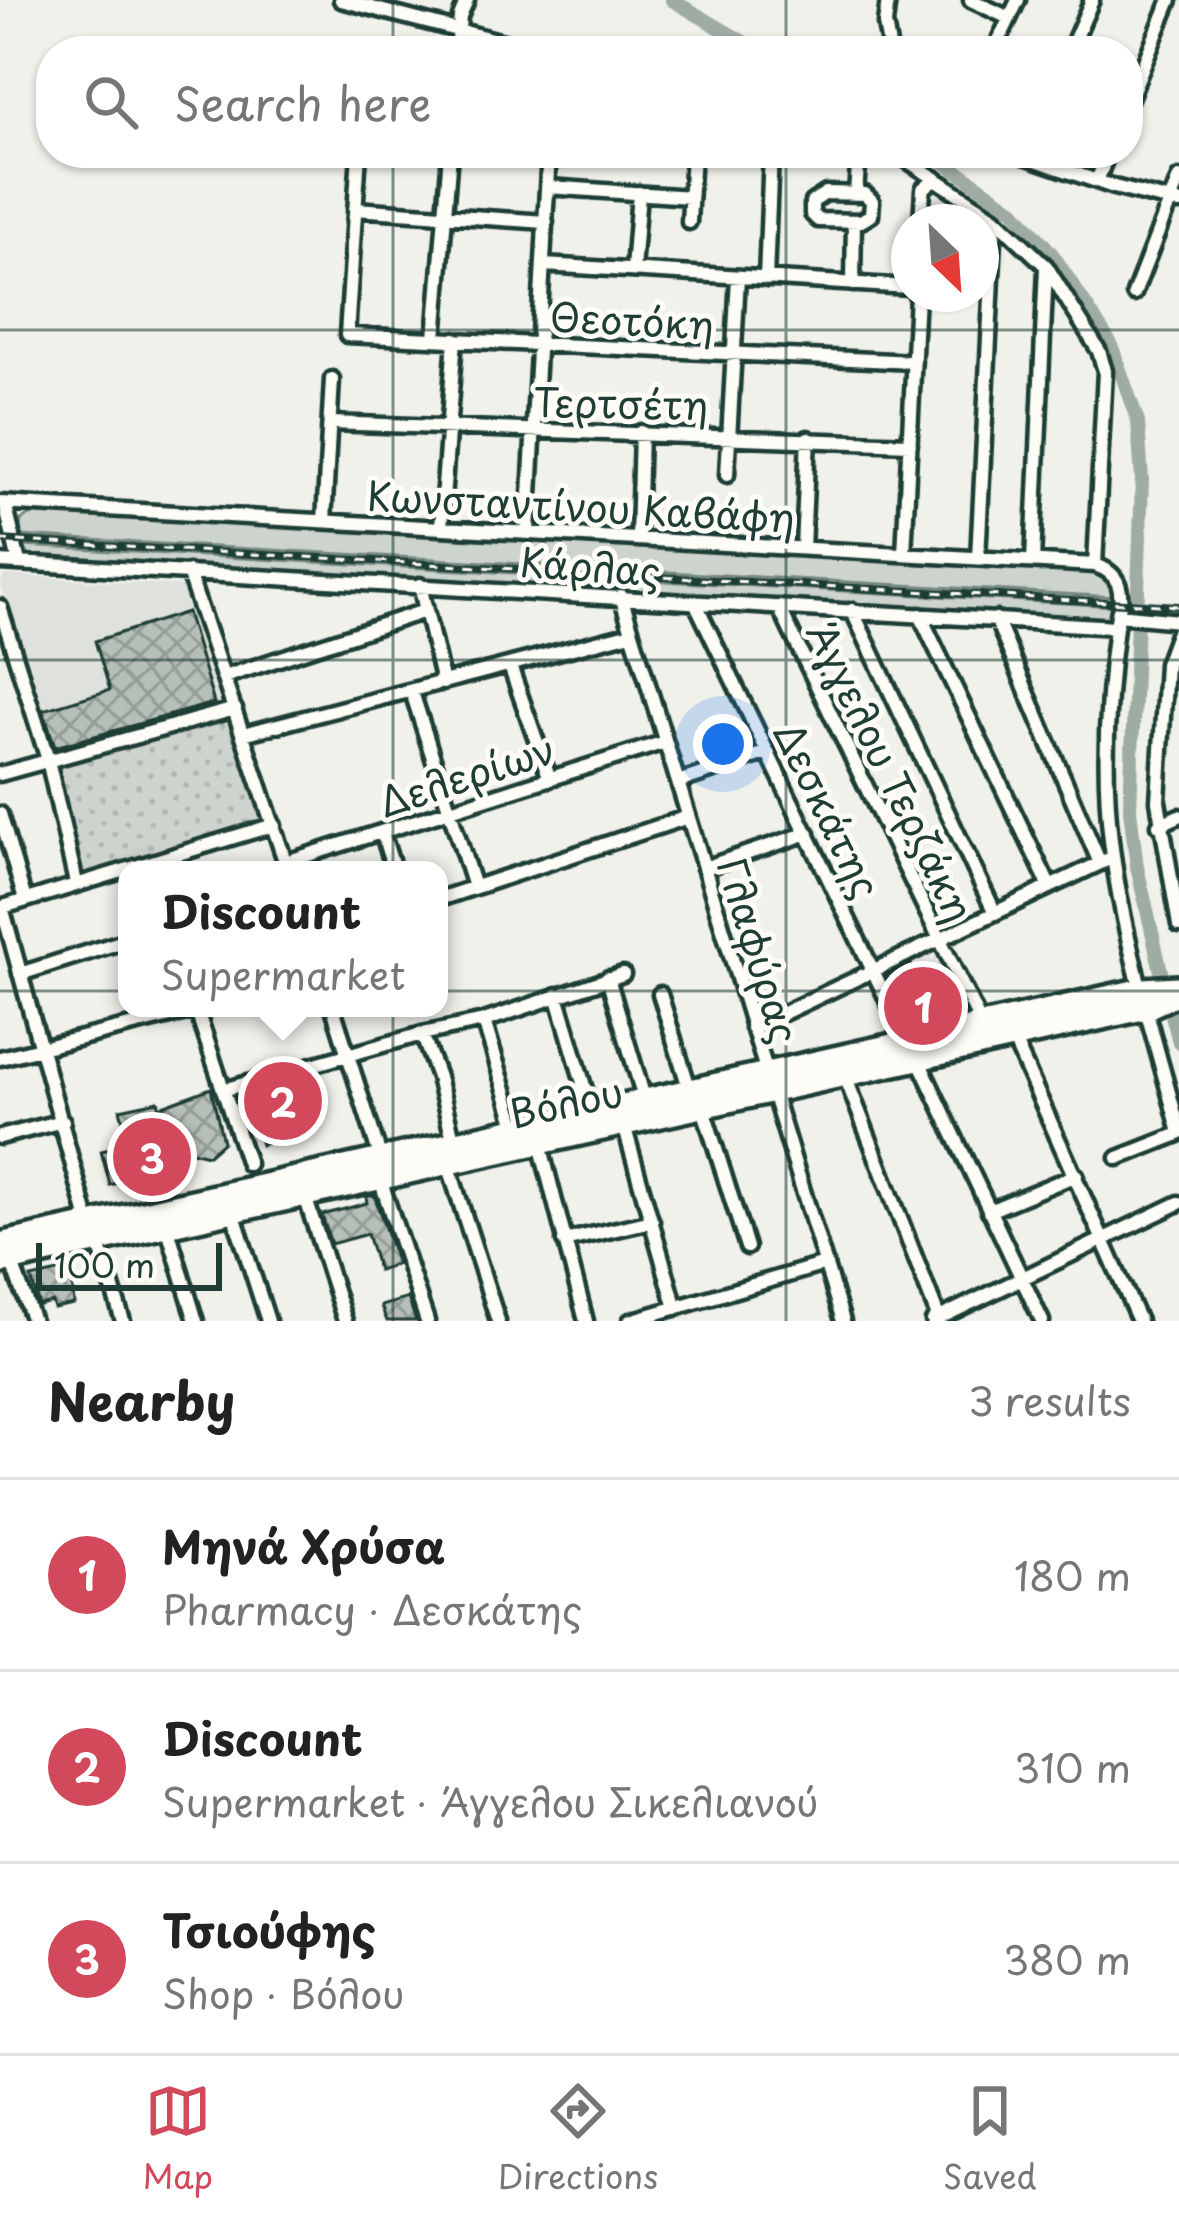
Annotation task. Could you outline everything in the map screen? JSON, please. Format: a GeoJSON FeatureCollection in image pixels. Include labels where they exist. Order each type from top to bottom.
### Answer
{"type":"FeatureCollection","features":[{"type":"Feature","properties":{"kind":"main road"},"geometry":{"type":"LineString","coordinates":[[1145,998],[1179,990]]}},
{"type":"Feature","properties":{"kind":"main road","name":"Βόλου"},"geometry":{"type":"LineString","coordinates":[[769,1083],[845,1076],[982,1026],[1145,998]]}},
{"type":"Feature","properties":{"kind":"main road","name":"Βόλου"},"geometry":{"type":"LineString","coordinates":[[4,1252],[451,1154],[540,1144],[769,1083],[912,1051],[1013,1038],[1145,998]]}},
{"type":"Feature","properties":{"kind":"main road","name":"Βόλου"},"geometry":{"type":"LineString","coordinates":[[451,1154],[518,1129],[645,1101],[696,1100]]}},
{"type":"Feature","properties":{"kind":"main road","name":"Βόλου"},"geometry":{"type":"LineString","coordinates":[[93,1233],[167,1226],[305,1196],[381,1169]]}},
{"type":"Feature","properties":{"kind":"street"},"geometry":{"type":"LineString","coordinates":[[341,0],[481,36]]}},
{"type":"Feature","properties":{"kind":"street"},"geometry":{"type":"LineString","coordinates":[[458,36],[467,0]]}},
{"type":"Feature","properties":{"kind":"street"},"geometry":{"type":"LineString","coordinates":[[887,36],[888,0]]}},
{"type":"Feature","properties":{"kind":"street"},"geometry":{"type":"LineString","coordinates":[[971,0],[1009,18]]}},
{"type":"Feature","properties":{"kind":"street"},"geometry":{"type":"LineString","coordinates":[[1001,36],[1018,0]]}},
{"type":"Feature","properties":{"kind":"street"},"geometry":{"type":"LineString","coordinates":[[1076,36],[1092,0]]}},
{"type":"Feature","properties":{"kind":"street"},"geometry":{"type":"LineString","coordinates":[[1143,67],[1171,0]]}},
{"type":"Feature","properties":{"kind":"street"},"geometry":{"type":"LineString","coordinates":[[357,168],[355,209],[546,222]]}},
{"type":"Feature","properties":{"kind":"street"},"geometry":{"type":"LineString","coordinates":[[435,338],[449,168]]}},
{"type":"Feature","properties":{"kind":"street"},"geometry":{"type":"LineString","coordinates":[[528,531],[549,168]]}},
{"type":"Feature","properties":{"kind":"street"},"geometry":{"type":"LineString","coordinates":[[688,222],[692,168]]}},
{"type":"Feature","properties":{"kind":"street"},"geometry":{"type":"LineString","coordinates":[[766,279],[770,168]]}},
{"type":"Feature","properties":{"kind":"street"},"geometry":{"type":"LineString","coordinates":[[856,193],[858,168]]}},
{"type":"Feature","properties":{"kind":"street"},"geometry":{"type":"LineString","coordinates":[[919,168],[974,204]]}},
{"type":"Feature","properties":{"kind":"street"},"geometry":{"type":"LineString","coordinates":[[1061,168],[1174,202]]}},
{"type":"Feature","properties":{"kind":"street"},"geometry":{"type":"LineString","coordinates":[[1097,181],[1102,168]]}},
{"type":"Feature","properties":{"kind":"street"},"geometry":{"type":"LineString","coordinates":[[922,204],[923,189],[935,178]]}},
{"type":"Feature","properties":{"kind":"street"},"geometry":{"type":"LineString","coordinates":[[1135,294],[1174,202],[1179,178]]}},
{"type":"Feature","properties":{"kind":"street"},"geometry":{"type":"LineString","coordinates":[[548,187],[690,197]]}},
{"type":"Feature","properties":{"kind":"street"},"geometry":{"type":"LineString","coordinates":[[634,270],[639,193]]}},
{"type":"Feature","properties":{"kind":"street"},"geometry":{"type":"LineString","coordinates":[[821,193],[856,193],[869,197],[873,210],[865,220],[818,220],[811,206],[821,193]]}},
{"type":"Feature","properties":{"kind":"street","name":"Θεοτόκη"},"geometry":{"type":"LineString","coordinates":[[355,209],[347,335],[914,362]]}},
{"type":"Feature","properties":{"kind":"street"},"geometry":{"type":"LineString","coordinates":[[853,284],[854,221]]}},
{"type":"Feature","properties":{"kind":"street"},"geometry":{"type":"LineString","coordinates":[[999,222],[1046,266],[1104,364],[1095,565],[1119,583],[1120,619],[1106,859]]}},
{"type":"Feature","properties":{"kind":"street"},"geometry":{"type":"LineString","coordinates":[[544,265],[891,286]]}},
{"type":"Feature","properties":{"kind":"street"},"geometry":{"type":"LineString","coordinates":[[1034,561],[1046,266]]}},
{"type":"Feature","properties":{"kind":"street"},"geometry":{"type":"LineString","coordinates":[[728,475],[738,277]]}},
{"type":"Feature","properties":{"kind":"street"},"geometry":{"type":"LineString","coordinates":[[904,554],[916,312]]}},
{"type":"Feature","properties":{"kind":"street"},"geometry":{"type":"LineString","coordinates":[[978,558],[984,312]]}},
{"type":"Feature","properties":{"kind":"street"},"geometry":{"type":"LineString","coordinates":[[441,527],[455,339]]}},
{"type":"Feature","properties":{"kind":"street"},"geometry":{"type":"LineString","coordinates":[[324,520],[332,379]]}},
{"type":"Feature","properties":{"kind":"street","name":"Τερτσέτη"},"geometry":{"type":"LineString","coordinates":[[330,423],[910,444]]}},
{"type":"Feature","properties":{"kind":"street"},"geometry":{"type":"LineString","coordinates":[[638,538],[641,432]]}},
{"type":"Feature","properties":{"kind":"street"},"geometry":{"type":"LineString","coordinates":[[803,548],[808,438]]}},
{"type":"Feature","properties":{"kind":"street"},"geometry":{"type":"LineString","coordinates":[[3,504],[19,562]]}},
{"type":"Feature","properties":{"kind":"street","name":"Κωνσταντίνου Καβάφη"},"geometry":{"type":"LineString","coordinates":[[3,504],[1095,565]]}},
{"type":"Feature","properties":{"kind":"street","name":"Κάρλας"},"geometry":{"type":"LineString","coordinates":[[0,562],[996,620],[1120,619],[1176,626]]}},
{"type":"Feature","properties":{"kind":"street"},"geometry":{"type":"LineString","coordinates":[[188,572],[285,861]]}},
{"type":"Feature","properties":{"kind":"street"},"geometry":{"type":"LineString","coordinates":[[420,585],[443,683]]}},
{"type":"Feature","properties":{"kind":"street","name":"Γλαφύρας"},"geometry":{"type":"LineString","coordinates":[[621,596],[843,1321]]}},
{"type":"Feature","properties":{"kind":"street","name":"Δεσκάτης"},"geometry":{"type":"LineString","coordinates":[[695,602],[1042,1321]]}},
{"type":"Feature","properties":{"kind":"street","name":"Άγγελου Τερζάκη"},"geometry":{"type":"LineString","coordinates":[[779,607],[982,1026]]}},
{"type":"Feature","properties":{"kind":"street"},"geometry":{"type":"LineString","coordinates":[[0,608],[48,760],[76,884]]}},
{"type":"Feature","properties":{"kind":"street"},"geometry":{"type":"LineString","coordinates":[[852,610],[994,913]]}},
{"type":"Feature","properties":{"kind":"street"},"geometry":{"type":"LineString","coordinates":[[224,677],[424,611]]}},
{"type":"Feature","properties":{"kind":"street"},"geometry":{"type":"LineString","coordinates":[[920,616],[1049,885]]}},
{"type":"Feature","properties":{"kind":"street"},"geometry":{"type":"LineString","coordinates":[[996,620],[1106,859],[1179,1132],[1118,1158]]}},
{"type":"Feature","properties":{"kind":"street"},"geometry":{"type":"LineString","coordinates":[[1176,626],[1166,664],[1159,743],[1159,825],[1179,926]]}},
{"type":"Feature","properties":{"kind":"street"},"geometry":{"type":"LineString","coordinates":[[243,734],[631,633]]}},
{"type":"Feature","properties":{"kind":"street"},"geometry":{"type":"LineString","coordinates":[[0,660],[16,656]]}},
{"type":"Feature","properties":{"kind":"street"},"geometry":{"type":"LineString","coordinates":[[510,666],[550,779]]}},
{"type":"Feature","properties":{"kind":"street"},"geometry":{"type":"LineString","coordinates":[[412,692],[475,887]]}},
{"type":"Feature","properties":{"kind":"street"},"geometry":{"type":"LineString","coordinates":[[0,774],[235,709]]}},
{"type":"Feature","properties":{"kind":"street","name":"Δελερίων"},"geometry":{"type":"LineString","coordinates":[[301,861],[665,742]]}},
{"type":"Feature","properties":{"kind":"street"},"geometry":{"type":"LineString","coordinates":[[678,782],[769,752]]}},
{"type":"Feature","properties":{"kind":"street"},"geometry":{"type":"LineString","coordinates":[[0,814],[26,900]]}},
{"type":"Feature","properties":{"kind":"street"},"geometry":{"type":"LineString","coordinates":[[1159,825],[1179,816]]}},
{"type":"Feature","properties":{"kind":"street"},"geometry":{"type":"LineString","coordinates":[[448,896],[688,817]]}},
{"type":"Feature","properties":{"kind":"street"},"geometry":{"type":"LineString","coordinates":[[170,861],[274,825]]}},
{"type":"Feature","properties":{"kind":"street"},"geometry":{"type":"LineString","coordinates":[[382,832],[388,861]]}},
{"type":"Feature","properties":{"kind":"street"},"geometry":{"type":"LineString","coordinates":[[704,868],[808,833]]}},
{"type":"Feature","properties":{"kind":"street"},"geometry":{"type":"LineString","coordinates":[[752,1028],[1106,859]]}},
{"type":"Feature","properties":{"kind":"street"},"geometry":{"type":"LineString","coordinates":[[118,874],[1,908],[93,1233],[123,1321]]}},
{"type":"Feature","properties":{"kind":"street"},"geometry":{"type":"LineString","coordinates":[[20,974],[118,943]]}},
{"type":"Feature","properties":{"kind":"street"},"geometry":{"type":"LineString","coordinates":[[223,1090],[484,1021],[623,974]]}},
{"type":"Feature","properties":{"kind":"street"},"geometry":{"type":"LineString","coordinates":[[608,978],[645,1101]]}},
{"type":"Feature","properties":{"kind":"street"},"geometry":{"type":"LineString","coordinates":[[660,994],[747,1246]]}},
{"type":"Feature","properties":{"kind":"street"},"geometry":{"type":"LineString","coordinates":[[557,995],[592,1113]]}},
{"type":"Feature","properties":{"kind":"street"},"geometry":{"type":"LineString","coordinates":[[0,1058],[166,1017]]}},
{"type":"Feature","properties":{"kind":"street"},"geometry":{"type":"LineString","coordinates":[[201,1017],[248,1164]]}},
{"type":"Feature","properties":{"kind":"street"},"geometry":{"type":"LineString","coordinates":[[336,1017],[427,1321]]}},
{"type":"Feature","properties":{"kind":"street"},"geometry":{"type":"LineString","coordinates":[[484,1021],[518,1129]]}},
{"type":"Feature","properties":{"kind":"street"},"geometry":{"type":"LineString","coordinates":[[422,1034],[438,1077],[451,1154],[498,1321]]}},
{"type":"Feature","properties":{"kind":"street"},"geometry":{"type":"LineString","coordinates":[[1013,1038],[1139,1321]]}},
{"type":"Feature","properties":{"kind":"street"},"geometry":{"type":"LineString","coordinates":[[845,1076],[936,1320],[1179,1203]]}},
{"type":"Feature","properties":{"kind":"street"},"geometry":{"type":"LineString","coordinates":[[0,1137],[63,1121]]}},
{"type":"Feature","properties":{"kind":"street"},"geometry":{"type":"LineString","coordinates":[[624,1125],[676,1309]]}},
{"type":"Feature","properties":{"kind":"street"},"geometry":{"type":"LineString","coordinates":[[540,1144],[586,1321]]}},
{"type":"Feature","properties":{"kind":"street"},"geometry":{"type":"LineString","coordinates":[[989,1211],[1076,1175]]}},
{"type":"Feature","properties":{"kind":"street"},"geometry":{"type":"LineString","coordinates":[[305,1196],[345,1321]]}},
{"type":"Feature","properties":{"kind":"street"},"geometry":{"type":"LineString","coordinates":[[233,1212],[268,1321]]}},
{"type":"Feature","properties":{"kind":"street"},"geometry":{"type":"LineString","coordinates":[[564,1241],[652,1221]]}},
{"type":"Feature","properties":{"kind":"street"},"geometry":{"type":"LineString","coordinates":[[167,1226],[196,1321]]}},
{"type":"Feature","properties":{"kind":"street"},"geometry":{"type":"LineString","coordinates":[[4,1252],[33,1321]]}},
{"type":"Feature","properties":{"kind":"street"},"geometry":{"type":"LineString","coordinates":[[630,1321],[825,1264]]}},
{"type":"Feature","properties":{"kind":"shaded area"},"geometry":{"type":"Polygon","coordinates":[[[34,513],[1092,571],[1111,579],[1117,597],[19,536],[21,520],[34,513]]]}},
{"type":"Feature","properties":{"kind":"shaded area"},"geometry":{"type":"Polygon","coordinates":[[[19,536],[1117,597],[1117,606],[23,546],[19,536]]]}},
{"type":"Feature","properties":{"kind":"shaded area"},"geometry":{"type":"Polygon","coordinates":[[[23,546],[1117,606],[1106,621],[40,558],[29,555],[23,546]]]}},
{"type":"Feature","properties":{"kind":"shaded area"},"geometry":{"type":"Polygon","coordinates":[[[5,575],[182,586],[224,710],[54,754],[0,583],[5,575]]]}},
{"type":"Feature","properties":{"kind":"shaded area"},"geometry":{"type":"Polygon","coordinates":[[[231,719],[267,821],[133,861],[118,861],[118,866],[83,876],[57,766],[231,719]]]}},
{"type":"Feature","properties":{"kind":"building"},"geometry":{"type":"Polygon","coordinates":[[[187,612],[214,703],[55,747],[43,710],[110,690],[95,641],[187,612]]]}},
{"type":"Feature","properties":{"kind":"building"},"geometry":{"type":"Polygon","coordinates":[[[911,964],[921,986],[945,975],[962,1008],[948,1002],[937,1011],[928,1007],[907,1017],[887,976],[911,964]]]}},
{"type":"Feature","properties":{"kind":"building"},"geometry":{"type":"Polygon","coordinates":[[[306,1078],[320,1128],[261,1145],[247,1094],[306,1078]]]}},
{"type":"Feature","properties":{"kind":"building"},"geometry":{"type":"Polygon","coordinates":[[[211,1088],[223,1142],[208,1155],[170,1146],[173,1157],[135,1167],[137,1178],[110,1185],[101,1151],[129,1144],[120,1109],[158,1101],[160,1107],[211,1088]]]}},
{"type":"Feature","properties":{"kind":"building"},"geometry":{"type":"Polygon","coordinates":[[[374,1195],[397,1264],[378,1270],[367,1234],[331,1244],[322,1215],[367,1203],[366,1197],[374,1195]]]}},
{"type":"Feature","properties":{"kind":"building"},"geometry":{"type":"Polygon","coordinates":[[[71,1269],[74,1304],[39,1305],[31,1278],[71,1269]]]}},
{"type":"Feature","properties":{"kind":"building"},"geometry":{"type":"Polygon","coordinates":[[[408,1298],[416,1321],[387,1321],[381,1306],[408,1298]]]}},
{"type":"Feature","properties":{"kind":"waterway"},"geometry":{"type":"LineString","coordinates":[[672,0],[733,36]]}},
{"type":"Feature","properties":{"kind":"waterway"},"geometry":{"type":"LineString","coordinates":[[953,168],[1014,210],[1053,255],[1111,344],[1138,422],[1142,480],[1130,810],[1137,867],[1161,971]]}},
{"type":"Feature","properties":{"kind":"waterway"},"geometry":{"type":"LineString","coordinates":[[1172,1015],[1179,1042]]}},
{"type":"Feature","properties":{"kind":"railway"},"geometry":{"type":"LineString","coordinates":[[0,540],[1179,606]]}},
{"type":"Feature","properties":{"kind":"place","name":"Μηνά Χρύσα"},"geometry":{"type":"Point","coordinates":[923,1006]}},
{"type":"Feature","properties":{"kind":"place","name":"Discount"},"geometry":{"type":"Point","coordinates":[283,1101]}},
{"type":"Feature","properties":{"kind":"place","name":"Τσιούφης"},"geometry":{"type":"Point","coordinates":[152,1157]}}]}
